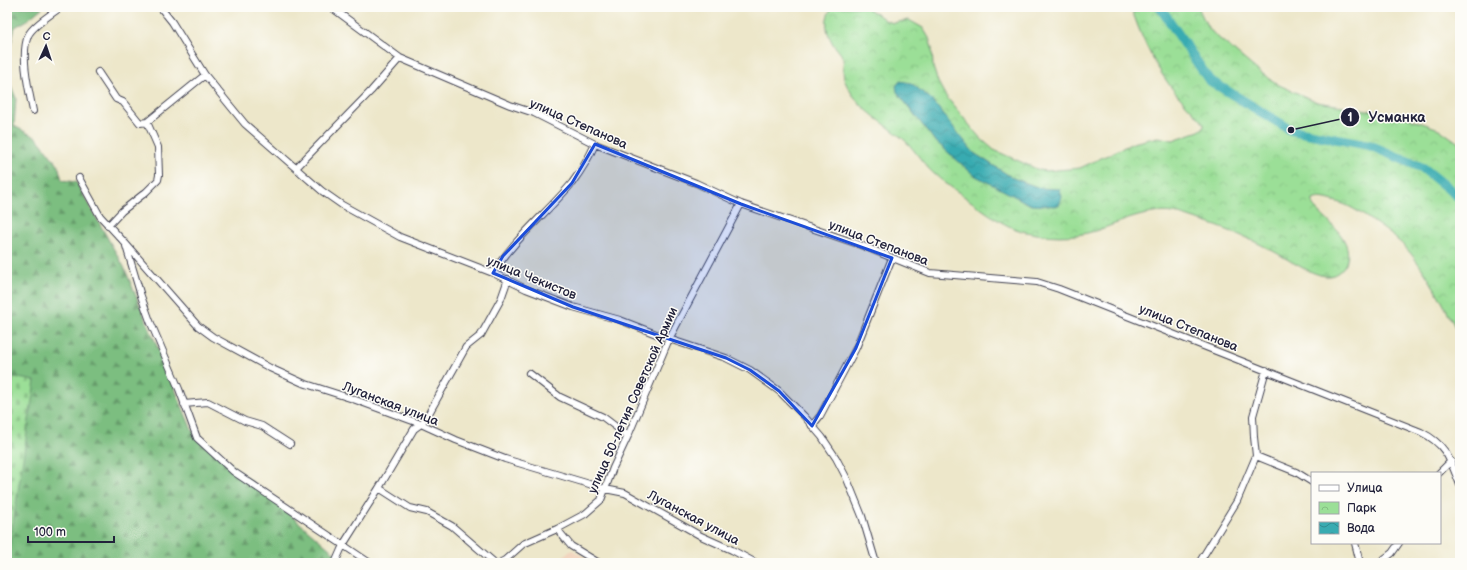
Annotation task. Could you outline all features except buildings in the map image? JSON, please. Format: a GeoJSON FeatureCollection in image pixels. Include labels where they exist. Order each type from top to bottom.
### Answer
{"type":"FeatureCollection","features":[{"type":"Feature","properties":{"kind":"street"},"geometry":{"type":"LineString","coordinates":[[33,110],[26,76],[25,48],[28,35],[39,23],[61,7]]}},
{"type":"Feature","properties":{"kind":"street","name":"улица Чекистов"},"geometry":{"type":"LineString","coordinates":[[160,7],[172,22],[205,76],[245,124],[322,191],[342,205],[400,237],[493,272],[526,289],[573,307],[620,320],[726,358],[750,370],[779,391],[822,437],[836,458],[847,479],[862,516],[876,563]]}},
{"type":"Feature","properties":{"kind":"street","name":"улица Степанова"},"geometry":{"type":"LineString","coordinates":[[331,7],[400,58],[534,113],[595,144],[696,184],[741,204],[858,244],[930,273],[1038,282],[1079,296],[1422,432],[1434,438],[1444,449],[1460,485]]}},
{"type":"Feature","properties":{"kind":"street"},"geometry":{"type":"LineString","coordinates":[[296,168],[371,91],[400,58]]}},
{"type":"Feature","properties":{"kind":"street"},"geometry":{"type":"LineString","coordinates":[[98,72],[116,99],[123,102],[140,123],[147,122],[205,76]]}},
{"type":"Feature","properties":{"kind":"street"},"geometry":{"type":"LineString","coordinates":[[108,226],[146,192],[158,180],[160,175],[158,147],[147,122]]}},
{"type":"Feature","properties":{"kind":"street"},"geometry":{"type":"LineString","coordinates":[[493,272],[503,256],[572,183],[587,161],[595,144]]}},
{"type":"Feature","properties":{"kind":"street","name":"Луганская улица"},"geometry":{"type":"LineString","coordinates":[[79,178],[100,216],[108,226],[125,243],[198,326],[213,337],[270,368],[303,383],[353,399],[421,424],[456,440],[506,459],[586,482],[604,489],[625,493],[701,536],[756,563]]}},
{"type":"Feature","properties":{"kind":"street","name":"улица 50-летия Советской Армии"},"geometry":{"type":"LineString","coordinates":[[499,563],[505,560],[523,544],[557,529],[585,514],[601,500],[604,489],[669,338],[741,204]]}},
{"type":"Feature","properties":{"kind":"street"},"geometry":{"type":"LineString","coordinates":[[125,243],[148,315],[198,438],[234,472],[370,563]]}},
{"type":"Feature","properties":{"kind":"street"},"geometry":{"type":"LineString","coordinates":[[812,426],[820,416],[856,348],[892,258]]}},
{"type":"Feature","properties":{"kind":"street"},"geometry":{"type":"LineString","coordinates":[[335,563],[343,545],[414,429],[421,424],[428,415],[466,347],[481,335],[501,299],[508,279]]}},
{"type":"Feature","properties":{"kind":"street"},"geometry":{"type":"LineString","coordinates":[[1199,563],[1237,501],[1256,456],[1253,416],[1266,370]]}},
{"type":"Feature","properties":{"kind":"street"},"geometry":{"type":"LineString","coordinates":[[529,373],[560,397],[603,417],[628,436]]}},
{"type":"Feature","properties":{"kind":"street"},"geometry":{"type":"LineString","coordinates":[[184,404],[208,402],[245,421],[262,426],[290,444]]}},
{"type":"Feature","properties":{"kind":"street"},"geometry":{"type":"LineString","coordinates":[[1256,456],[1296,472],[1311,481]]}},
{"type":"Feature","properties":{"kind":"street"},"geometry":{"type":"LineString","coordinates":[[1439,472],[1451,462]]}},
{"type":"Feature","properties":{"kind":"street"},"geometry":{"type":"LineString","coordinates":[[379,488],[410,508],[427,512],[452,526],[494,563]]}},
{"type":"Feature","properties":{"kind":"street"},"geometry":{"type":"LineString","coordinates":[[557,529],[571,546],[599,563]]}},
{"type":"Feature","properties":{"kind":"street"},"geometry":{"type":"LineString","coordinates":[[1355,544],[1360,563]]}},
{"type":"Feature","properties":{"kind":"street"},"geometry":{"type":"LineString","coordinates":[[1379,563],[1392,553],[1398,544]]}},
{"type":"Feature","properties":{"kind":"highlighted area"},"geometry":{"type":"Polygon","coordinates":[[[595,144],[741,204],[892,258],[856,348],[812,426],[779,391],[750,370],[726,358],[573,307],[493,273],[503,256],[572,183],[595,144]]]}},
{"type":"Feature","properties":{"kind":"shaded area"},"geometry":{"type":"Polygon","coordinates":[[[572,550],[594,563],[554,563],[572,550]]]}},
{"type":"Feature","properties":{"kind":"green space"},"geometry":{"type":"Polygon","coordinates":[[[7,7],[43,7],[26,21],[15,27],[7,61],[7,7]]]}},
{"type":"Feature","properties":{"kind":"green space"},"geometry":{"type":"Polygon","coordinates":[[[833,7],[864,7],[876,13],[885,20],[893,23],[909,20],[923,28],[929,38],[932,48],[933,67],[938,82],[945,95],[980,138],[994,150],[1039,170],[1046,171],[1080,168],[1133,143],[1158,137],[1173,140],[1199,131],[1204,127],[1201,120],[1179,97],[1156,65],[1142,37],[1131,7],[1198,7],[1207,26],[1214,34],[1257,70],[1279,85],[1317,102],[1399,115],[1439,129],[1460,144],[1460,338],[1442,301],[1410,252],[1393,236],[1354,209],[1328,199],[1319,198],[1313,200],[1313,206],[1338,231],[1343,238],[1348,254],[1346,263],[1342,269],[1338,273],[1329,276],[1313,273],[1264,246],[1208,223],[1183,215],[1163,212],[1153,213],[1095,231],[1068,236],[1031,233],[1008,226],[940,179],[927,167],[906,142],[862,106],[852,94],[843,75],[842,56],[833,44],[827,30],[828,16],[833,7]]]}},
{"type":"Feature","properties":{"kind":"green space"},"geometry":{"type":"Polygon","coordinates":[[[7,76],[16,98],[14,126],[37,138],[58,165],[62,180],[76,182],[124,267],[192,430],[346,563],[7,563],[7,76]]]}},
{"type":"Feature","properties":{"kind":"green space"},"geometry":{"type":"Polygon","coordinates":[[[7,376],[35,381],[7,562],[7,376]]]}},
{"type":"Feature","properties":{"kind":"water"},"geometry":{"type":"Polygon","coordinates":[[[900,81],[911,83],[931,99],[974,153],[1013,178],[1040,188],[1060,189],[1062,197],[1059,206],[1031,205],[974,175],[934,140],[897,92],[896,86],[900,81]]]}},
{"type":"Feature","properties":{"kind":"waterway"},"geometry":{"type":"LineString","coordinates":[[1160,7],[1209,80],[1291,130],[1369,145],[1423,168],[1460,198]]}},
{"type":"Feature","properties":{"kind":"place","name":"Усманка"},"geometry":{"type":"Point","coordinates":[1291,130]}}]}
